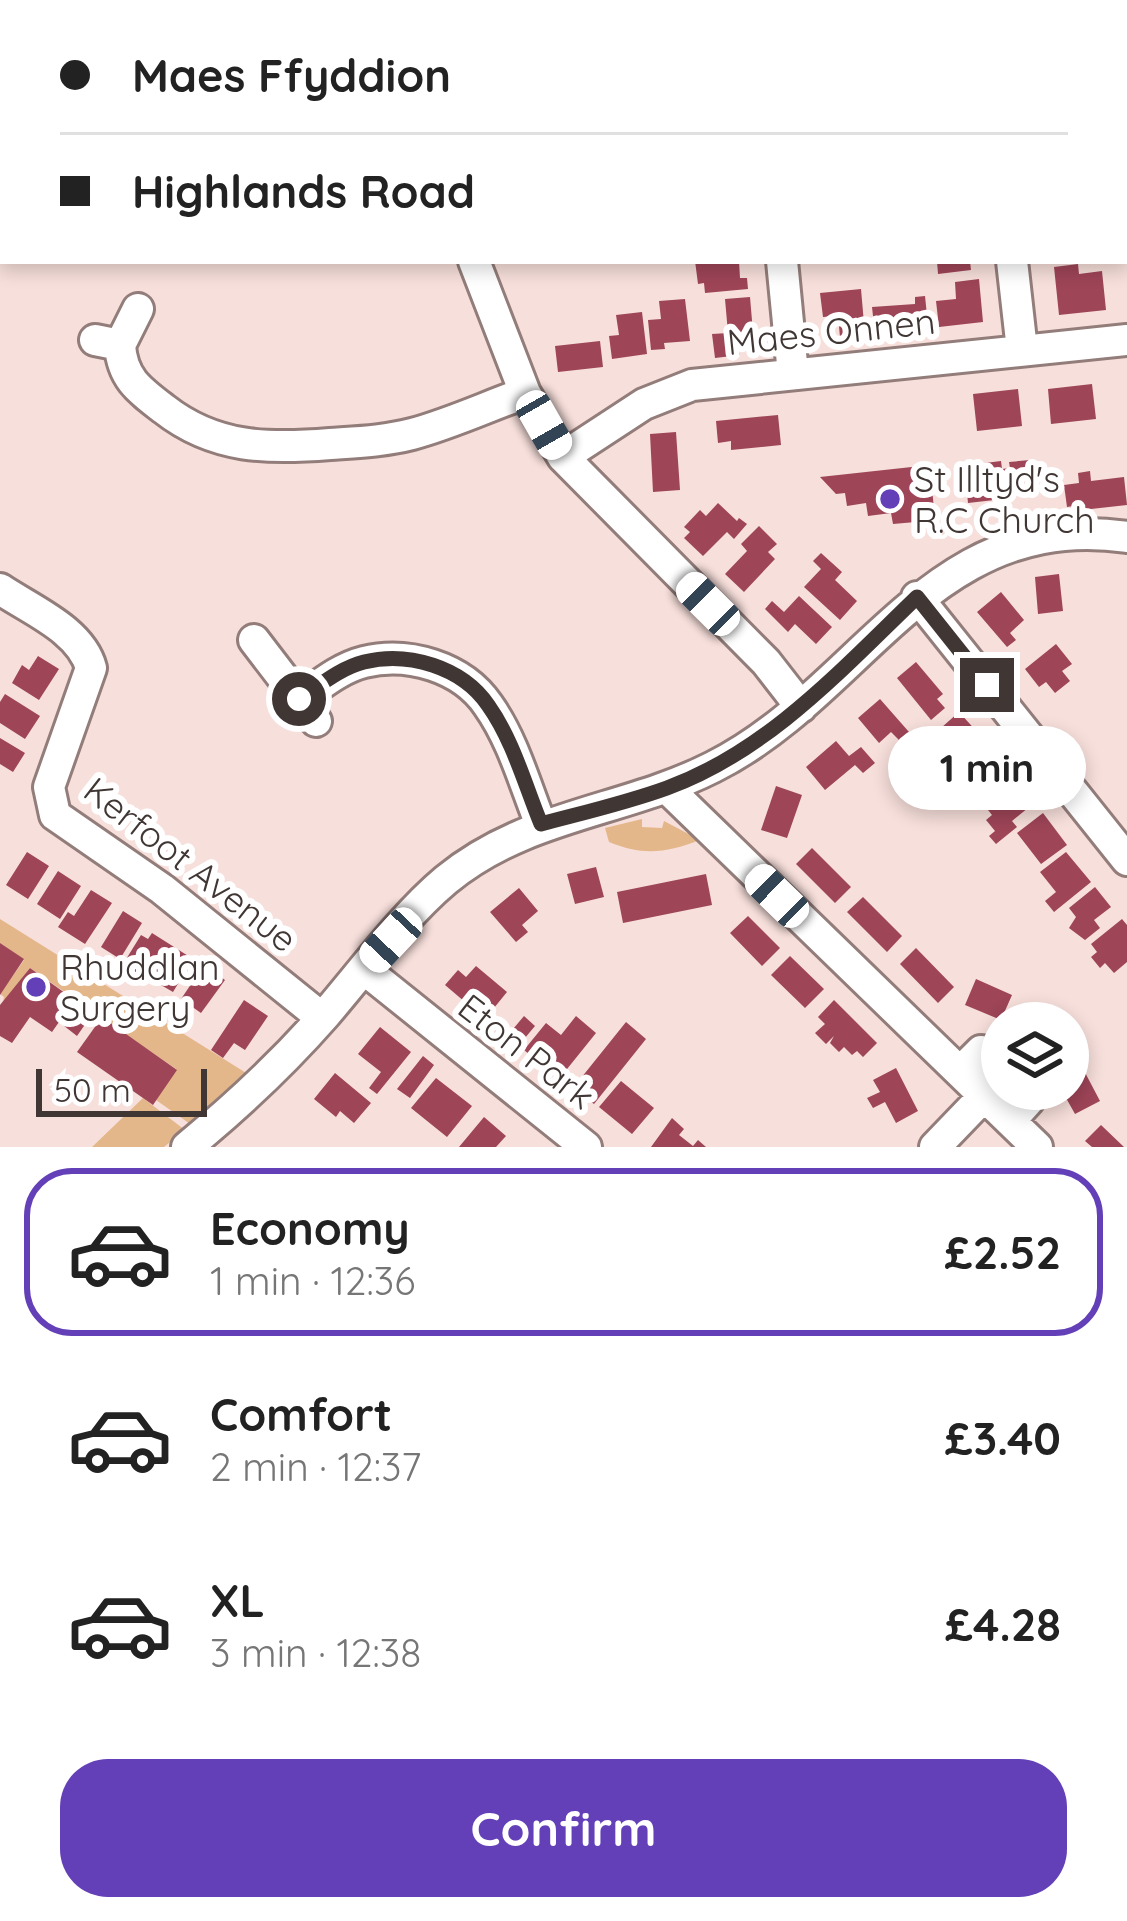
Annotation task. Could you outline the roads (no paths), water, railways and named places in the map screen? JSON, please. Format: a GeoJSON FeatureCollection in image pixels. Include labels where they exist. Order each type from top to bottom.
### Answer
{"type":"FeatureCollection","features":[{"type":"Feature","properties":{"kind":"street"},"geometry":{"type":"LineString","coordinates":[[475,264],[525,392],[562,457],[766,662],[801,707]]}},
{"type":"Feature","properties":{"kind":"street"},"geometry":{"type":"LineString","coordinates":[[782,264],[793,374]]}},
{"type":"Feature","properties":{"kind":"street"},"geometry":{"type":"LineString","coordinates":[[1012,264],[1022,350]]}},
{"type":"Feature","properties":{"kind":"street"},"geometry":{"type":"LineString","coordinates":[[138,309],[108,342],[124,373],[133,385],[199,430],[230,443],[252,447],[375,441],[414,433],[525,392]]}},
{"type":"Feature","properties":{"kind":"street","name":"Maes Onnen"},"geometry":{"type":"LineString","coordinates":[[562,457],[667,393],[692,385],[1127,340]]}},
{"type":"Feature","properties":{"kind":"street"},"geometry":{"type":"LineString","coordinates":[[187,1147],[271,1076],[444,882],[479,856],[541,824],[667,788],[761,740],[917,597],[966,567],[1031,540],[1071,535],[1127,537]]}},
{"type":"Feature","properties":{"kind":"street","name":"Kerfoot Avenue"},"geometry":{"type":"LineString","coordinates":[[0,589],[75,639],[86,651],[91,668],[49,787],[55,815],[162,889],[322,1018]]}},
{"type":"Feature","properties":{"kind":"street"},"geometry":{"type":"LineString","coordinates":[[917,597],[1127,860]]}},
{"type":"Feature","properties":{"kind":"street"},"geometry":{"type":"LineString","coordinates":[[254,640],[308,710],[361,663],[394,657],[430,664],[465,680],[487,703],[505,735],[541,824]]}},
{"type":"Feature","properties":{"kind":"street"},"geometry":{"type":"LineString","coordinates":[[667,788],[960,1072],[981,1080]]}},
{"type":"Feature","properties":{"kind":"street","name":"Eton Park"},"geometry":{"type":"LineString","coordinates":[[364,969],[586,1147]]}},
{"type":"Feature","properties":{"kind":"street"},"geometry":{"type":"LineString","coordinates":[[935,1147],[981,1097]]}},
{"type":"Feature","properties":{"kind":"street"},"geometry":{"type":"LineString","coordinates":[[1005,1110],[1037,1147]]}},
{"type":"Feature","properties":{"kind":"street"},"geometry":{"type":"LineString","coordinates":[[1010,1121],[1020,1110]]}},
{"type":"Feature","properties":{"kind":"place","name":"St Illtyd's R.C Church"},"geometry":{"type":"Point","coordinates":[890,499]}},
{"type":"Feature","properties":{"kind":"place","name":"Rhuddlan Surgery"},"geometry":{"type":"Point","coordinates":[36,987]}}]}
